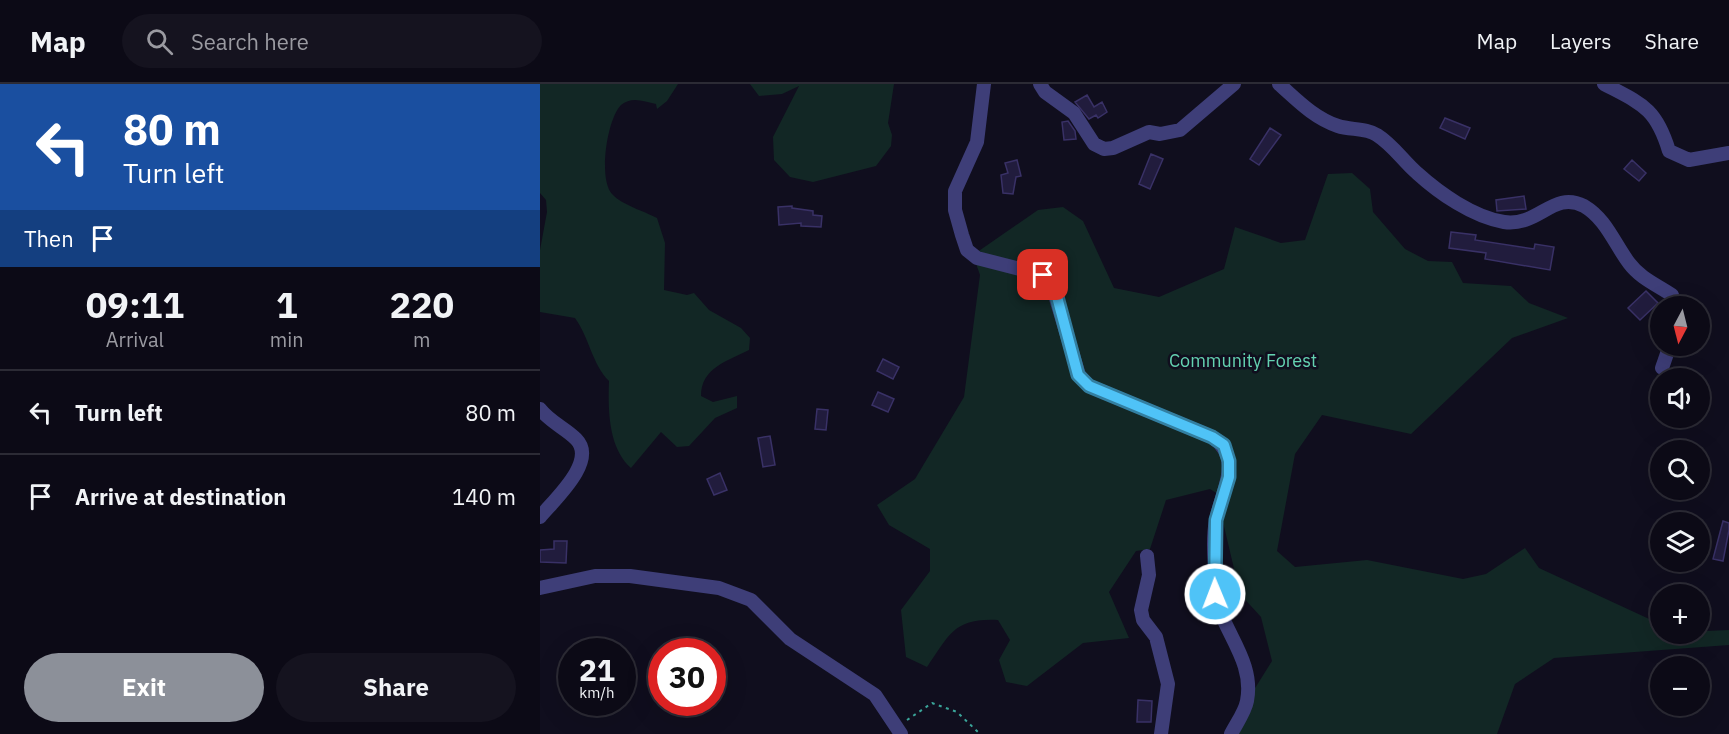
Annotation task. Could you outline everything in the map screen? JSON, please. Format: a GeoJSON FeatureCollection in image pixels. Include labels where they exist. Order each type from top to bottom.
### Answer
{"type":"FeatureCollection","features":[{"type":"Feature","properties":{"kind":"street"},"geometry":{"type":"LineString","coordinates":[[1040,84],[1045,92],[1074,113],[1094,144],[1104,149],[1113,148],[1149,132],[1160,134],[1180,130],[1234,84]]}},
{"type":"Feature","properties":{"kind":"street"},"geometry":{"type":"LineString","coordinates":[[1279,84],[1312,114],[1337,126],[1374,133],[1418,174],[1469,209],[1502,222],[1522,222],[1537,217],[1556,202],[1571,201],[1584,207],[1601,219],[1629,263],[1645,279],[1672,296]]}},
{"type":"Feature","properties":{"kind":"street"},"geometry":{"type":"LineString","coordinates":[[1604,84],[1652,112],[1663,130],[1669,151],[1689,160],[1729,153]]}},
{"type":"Feature","properties":{"kind":"street"},"geometry":{"type":"LineString","coordinates":[[985,85],[977,142],[955,191],[955,210],[967,250],[977,258],[1043,275],[1051,282],[1078,375],[1089,386],[1212,437],[1224,445],[1229,461],[1229,477],[1216,520],[1215,594],[1223,619],[1239,646],[1247,680],[1247,702],[1231,734]]}},
{"type":"Feature","properties":{"kind":"street"},"geometry":{"type":"LineString","coordinates":[[1662,368],[1666,356]]}},
{"type":"Feature","properties":{"kind":"street"},"geometry":{"type":"LineString","coordinates":[[540,409],[549,420],[577,440],[584,454],[580,468],[540,517]]}},
{"type":"Feature","properties":{"kind":"street"},"geometry":{"type":"LineString","coordinates":[[1147,556],[1149,575],[1140,610],[1143,620],[1156,637],[1168,684],[1161,734]]}},
{"type":"Feature","properties":{"kind":"street"},"geometry":{"type":"LineString","coordinates":[[540,588],[595,576],[630,576],[719,588],[751,600],[790,639],[874,695],[903,730]]}},
{"type":"Feature","properties":{"kind":"path"},"geometry":{"type":"LineString","coordinates":[[903,730],[908,717],[932,703],[957,712],[980,734]]}},
{"type":"Feature","properties":{"kind":"green space"},"geometry":{"type":"Polygon","coordinates":[[[540,84],[678,84],[667,101],[657,109],[656,104],[633,100],[625,102],[616,112],[606,149],[608,186],[612,194],[621,201],[657,218],[665,243],[664,290],[687,295],[694,293],[709,310],[741,328],[750,338],[749,350],[724,362],[710,372],[702,386],[701,396],[713,402],[737,396],[737,408],[715,418],[689,446],[677,447],[661,432],[631,468],[623,460],[618,450],[611,428],[609,381],[598,367],[580,325],[575,318],[540,312],[540,250],[547,212],[546,200],[540,193],[540,84]]]}},
{"type":"Feature","properties":{"kind":"green space"},"geometry":{"type":"Polygon","coordinates":[[[750,84],[894,84],[888,123],[892,135],[891,146],[876,166],[813,182],[790,177],[774,160],[773,137],[799,86],[782,94],[759,96],[750,84]]]}},
{"type":"Feature","properties":{"kind":"green space","name":"Community Forest"},"geometry":{"type":"Polygon","coordinates":[[[1352,173],[1370,189],[1373,212],[1405,249],[1428,261],[1452,262],[1463,283],[1511,286],[1529,303],[1568,318],[1512,338],[1411,434],[1322,415],[1295,454],[1277,551],[1295,567],[1367,560],[1463,579],[1486,574],[1525,548],[1539,568],[1650,619],[1650,644],[1710,644],[1710,631],[1729,630],[1729,645],[1554,658],[1515,684],[1497,734],[1231,734],[1237,717],[1272,661],[1261,617],[1240,594],[1223,522],[1226,499],[1210,489],[1166,500],[1150,549],[1136,551],[1109,592],[1129,638],[1083,643],[1027,686],[1006,682],[999,660],[1010,640],[998,620],[983,620],[962,625],[948,637],[927,667],[906,657],[901,610],[930,571],[930,549],[889,525],[877,505],[915,479],[964,397],[980,275],[973,255],[1038,210],[1063,207],[1083,221],[1114,288],[1159,297],[1224,269],[1235,227],[1281,243],[1305,240],[1328,174],[1352,173]]]}},
{"type":"Feature","properties":{"kind":"building"},"geometry":{"type":"Polygon","coordinates":[[[1087,95],[1094,107],[1102,102],[1107,112],[1098,118],[1096,115],[1089,119],[1075,102],[1087,95]]]}},
{"type":"Feature","properties":{"kind":"building"},"geometry":{"type":"Polygon","coordinates":[[[1445,118],[1470,128],[1465,139],[1440,128],[1445,118]]]}},
{"type":"Feature","properties":{"kind":"building"},"geometry":{"type":"Polygon","coordinates":[[[1068,121],[1075,131],[1076,139],[1064,140],[1062,122],[1068,121]]]}},
{"type":"Feature","properties":{"kind":"building"},"geometry":{"type":"Polygon","coordinates":[[[1270,128],[1281,135],[1259,165],[1250,159],[1270,128]]]}},
{"type":"Feature","properties":{"kind":"building"},"geometry":{"type":"Polygon","coordinates":[[[1151,154],[1163,159],[1150,189],[1139,184],[1151,154]]]}},
{"type":"Feature","properties":{"kind":"building"},"geometry":{"type":"Polygon","coordinates":[[[1017,160],[1021,176],[1016,177],[1013,194],[1003,193],[1001,175],[1008,173],[1005,163],[1017,160]]]}},
{"type":"Feature","properties":{"kind":"building"},"geometry":{"type":"Polygon","coordinates":[[[1632,160],[1646,173],[1639,181],[1624,169],[1632,160]]]}},
{"type":"Feature","properties":{"kind":"building"},"geometry":{"type":"Polygon","coordinates":[[[1524,196],[1526,209],[1497,211],[1496,200],[1524,196]]]}},
{"type":"Feature","properties":{"kind":"building"},"geometry":{"type":"Polygon","coordinates":[[[792,206],[792,208],[813,211],[813,215],[822,216],[821,227],[801,226],[801,223],[779,225],[778,207],[792,206]]]}},
{"type":"Feature","properties":{"kind":"building"},"geometry":{"type":"Polygon","coordinates":[[[1451,232],[1476,235],[1475,240],[1534,249],[1535,244],[1554,247],[1550,270],[1485,259],[1486,253],[1449,248],[1451,232]]]}},
{"type":"Feature","properties":{"kind":"building"},"geometry":{"type":"Polygon","coordinates":[[[1646,291],[1651,296],[1650,311],[1640,320],[1628,308],[1646,291]]]}},
{"type":"Feature","properties":{"kind":"building"},"geometry":{"type":"Polygon","coordinates":[[[883,359],[899,367],[893,379],[877,371],[883,359]]]}},
{"type":"Feature","properties":{"kind":"building"},"geometry":{"type":"Polygon","coordinates":[[[878,392],[894,399],[888,412],[872,405],[878,392]]]}},
{"type":"Feature","properties":{"kind":"building"},"geometry":{"type":"Polygon","coordinates":[[[817,409],[828,410],[826,430],[815,429],[817,409]]]}},
{"type":"Feature","properties":{"kind":"building"},"geometry":{"type":"Polygon","coordinates":[[[770,436],[775,465],[763,467],[758,438],[770,436]]]}},
{"type":"Feature","properties":{"kind":"building"},"geometry":{"type":"Polygon","coordinates":[[[720,473],[727,490],[714,495],[707,479],[720,473]]]}},
{"type":"Feature","properties":{"kind":"building"},"geometry":{"type":"Polygon","coordinates":[[[1723,521],[1729,523],[1729,530],[1723,561],[1713,559],[1723,521]]]}},
{"type":"Feature","properties":{"kind":"building"},"geometry":{"type":"Polygon","coordinates":[[[554,541],[567,541],[566,563],[540,562],[540,550],[554,549],[554,541]]]}},
{"type":"Feature","properties":{"kind":"building"},"geometry":{"type":"Polygon","coordinates":[[[1138,700],[1152,701],[1151,722],[1137,722],[1138,700]]]}},
{"type":"Feature","properties":{"kind":"route"},"geometry":{"type":"LineString","coordinates":[[1043,275],[1051,282],[1056,293],[1078,375],[1089,386],[1212,437],[1224,445],[1229,461],[1229,477],[1216,520],[1215,594]]}}]}
